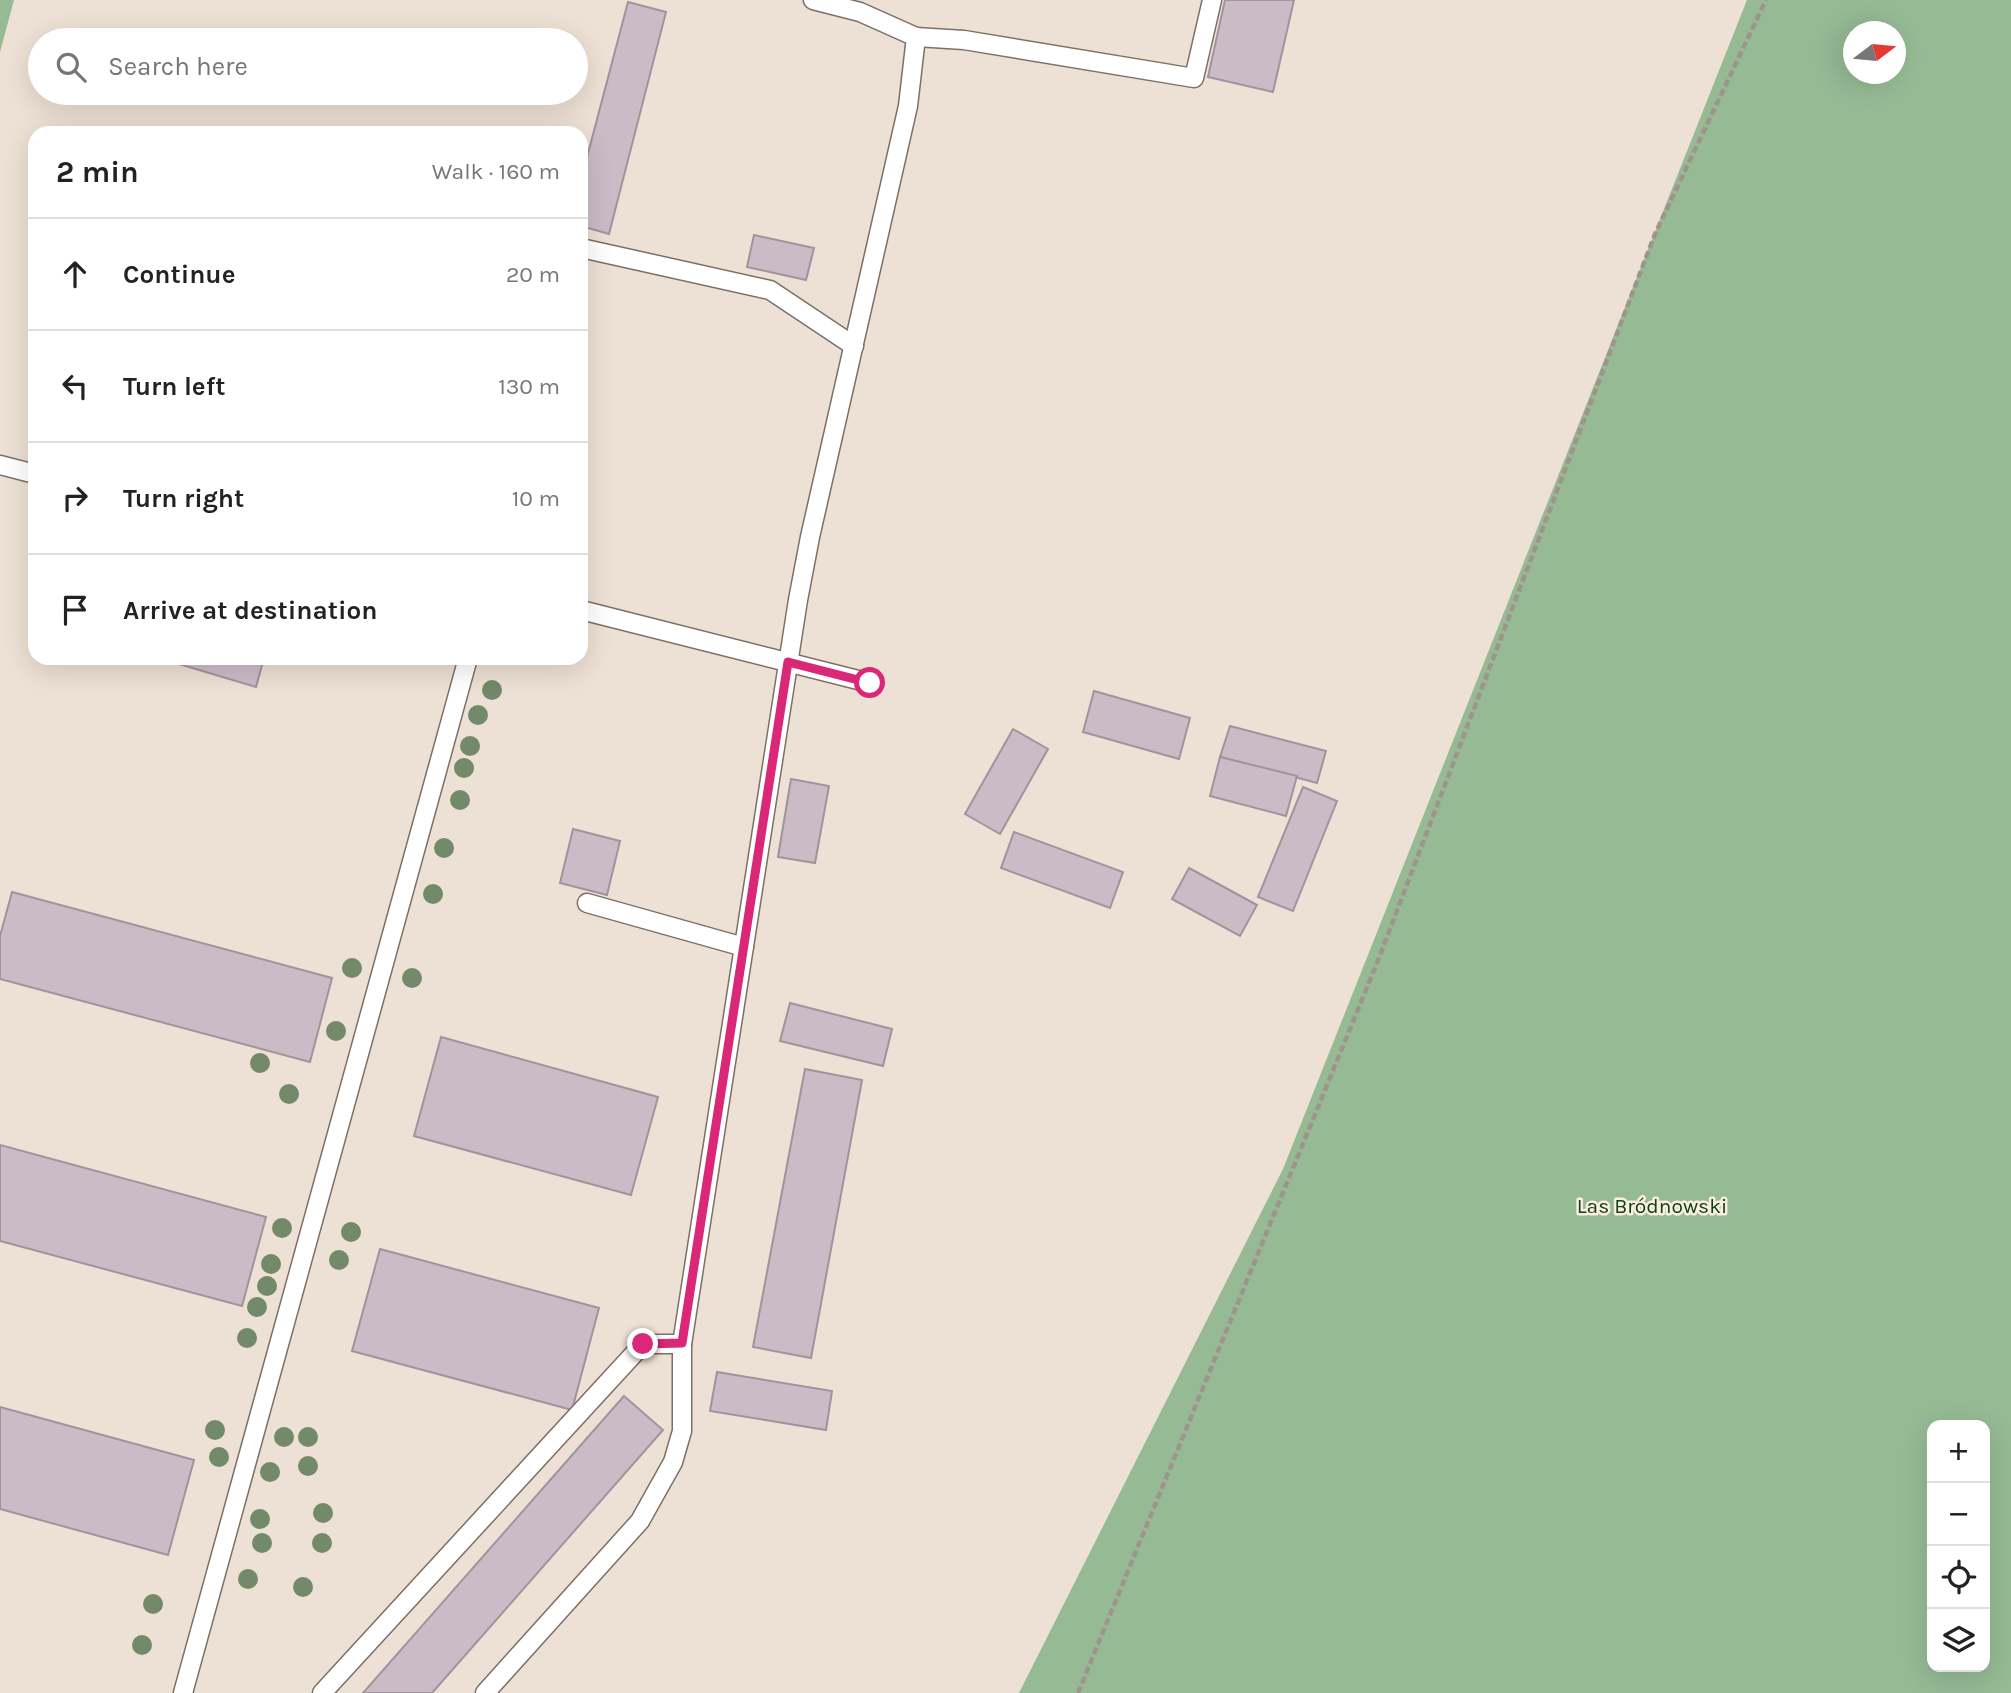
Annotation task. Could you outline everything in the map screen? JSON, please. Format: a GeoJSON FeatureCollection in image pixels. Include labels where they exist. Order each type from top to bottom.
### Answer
{"type":"FeatureCollection","features":[{"type":"Feature","properties":{"kind":"lane"},"geometry":{"type":"LineString","coordinates":[[813,0],[860,12],[916,37],[964,40],[1194,78],[1212,0]]}},
{"type":"Feature","properties":{"kind":"lane"},"geometry":{"type":"LineString","coordinates":[[485,1693],[640,1521],[673,1462],[682,1431],[682,1343],[788,662],[810,537],[908,106],[916,37]]}},
{"type":"Feature","properties":{"kind":"lane"},"geometry":{"type":"LineString","coordinates":[[588,250],[770,290],[854,346]]}},
{"type":"Feature","properties":{"kind":"lane"},"geometry":{"type":"LineString","coordinates":[[0,465],[28,472]]}},
{"type":"Feature","properties":{"kind":"lane"},"geometry":{"type":"LineString","coordinates":[[588,612],[870,683]]}},
{"type":"Feature","properties":{"kind":"lane"},"geometry":{"type":"LineString","coordinates":[[183,1693],[466,665]]}},
{"type":"Feature","properties":{"kind":"lane"},"geometry":{"type":"LineString","coordinates":[[587,903],[744,947]]}},
{"type":"Feature","properties":{"kind":"lane"},"geometry":{"type":"LineString","coordinates":[[322,1693],[643,1344],[682,1343]]}},
{"type":"Feature","properties":{"kind":"path"},"geometry":{"type":"LineString","coordinates":[[1079,1693],[1377,963],[1655,234],[1766,0]]}},
{"type":"Feature","properties":{"kind":"green space"},"geometry":{"type":"Polygon","coordinates":[[[0,0],[14,0],[0,52],[0,0]]]}},
{"type":"Feature","properties":{"kind":"green space","name":"Las Bródnowski"},"geometry":{"type":"Polygon","coordinates":[[[1747,0],[2011,0],[2011,1693],[1019,1693],[1283,1169],[1747,0]]]}},
{"type":"Feature","properties":{"kind":"building"},"geometry":{"type":"Polygon","coordinates":[[[1225,0],[1294,0],[1273,92],[1208,77],[1225,0]]]}},
{"type":"Feature","properties":{"kind":"building"},"geometry":{"type":"Polygon","coordinates":[[[628,2],[666,12],[609,234],[588,228],[588,153],[628,2]]]}},
{"type":"Feature","properties":{"kind":"building"},"geometry":{"type":"Polygon","coordinates":[[[754,235],[814,248],[806,280],[747,267],[754,235]]]}},
{"type":"Feature","properties":{"kind":"building"},"geometry":{"type":"Polygon","coordinates":[[[182,665],[262,665],[256,687],[182,665]]]}},
{"type":"Feature","properties":{"kind":"building"},"geometry":{"type":"Polygon","coordinates":[[[1094,691],[1190,718],[1179,759],[1083,732],[1094,691]]]}},
{"type":"Feature","properties":{"kind":"building"},"geometry":{"type":"Polygon","coordinates":[[[1230,726],[1326,751],[1317,783],[1220,757],[1230,726]]]}},
{"type":"Feature","properties":{"kind":"building"},"geometry":{"type":"Polygon","coordinates":[[[1013,729],[1048,749],[1000,834],[965,814],[1013,729]]]}},
{"type":"Feature","properties":{"kind":"building"},"geometry":{"type":"Polygon","coordinates":[[[1220,757],[1297,776],[1286,816],[1210,796],[1220,757]]]}},
{"type":"Feature","properties":{"kind":"building"},"geometry":{"type":"Polygon","coordinates":[[[791,779],[829,786],[815,863],[778,857],[791,779]]]}},
{"type":"Feature","properties":{"kind":"building"},"geometry":{"type":"Polygon","coordinates":[[[1303,787],[1337,801],[1293,911],[1258,897],[1303,787]]]}},
{"type":"Feature","properties":{"kind":"building"},"geometry":{"type":"Polygon","coordinates":[[[573,829],[620,841],[607,895],[560,883],[573,829]]]}},
{"type":"Feature","properties":{"kind":"building"},"geometry":{"type":"Polygon","coordinates":[[[1014,832],[1123,872],[1110,908],[1001,868],[1014,832]]]}},
{"type":"Feature","properties":{"kind":"building"},"geometry":{"type":"Polygon","coordinates":[[[1189,868],[1257,905],[1240,936],[1172,899],[1189,868]]]}},
{"type":"Feature","properties":{"kind":"building"},"geometry":{"type":"Polygon","coordinates":[[[12,892],[332,978],[310,1062],[0,979],[0,936],[12,892]]]}},
{"type":"Feature","properties":{"kind":"building"},"geometry":{"type":"Polygon","coordinates":[[[790,1003],[892,1029],[883,1066],[780,1041],[790,1003]]]}},
{"type":"Feature","properties":{"kind":"building"},"geometry":{"type":"Polygon","coordinates":[[[441,1037],[658,1097],[631,1195],[414,1136],[441,1037]]]}},
{"type":"Feature","properties":{"kind":"building"},"geometry":{"type":"Polygon","coordinates":[[[805,1069],[862,1080],[811,1358],[753,1347],[805,1069]]]}},
{"type":"Feature","properties":{"kind":"building"},"geometry":{"type":"Polygon","coordinates":[[[0,1145],[266,1217],[242,1306],[0,1241],[0,1145]]]}},
{"type":"Feature","properties":{"kind":"building"},"geometry":{"type":"Polygon","coordinates":[[[380,1249],[599,1308],[572,1410],[352,1351],[380,1249]]]}},
{"type":"Feature","properties":{"kind":"building"},"geometry":{"type":"Polygon","coordinates":[[[717,1372],[832,1391],[826,1430],[710,1411],[717,1372]]]}},
{"type":"Feature","properties":{"kind":"building"},"geometry":{"type":"Polygon","coordinates":[[[624,1396],[663,1430],[432,1693],[363,1693],[624,1396]]]}},
{"type":"Feature","properties":{"kind":"building"},"geometry":{"type":"Polygon","coordinates":[[[0,1407],[194,1460],[168,1555],[0,1509],[0,1407]]]}},
{"type":"Feature","properties":{"kind":"route"},"geometry":{"type":"LineString","coordinates":[[643,1344],[682,1343],[788,662],[870,683]]}}]}
